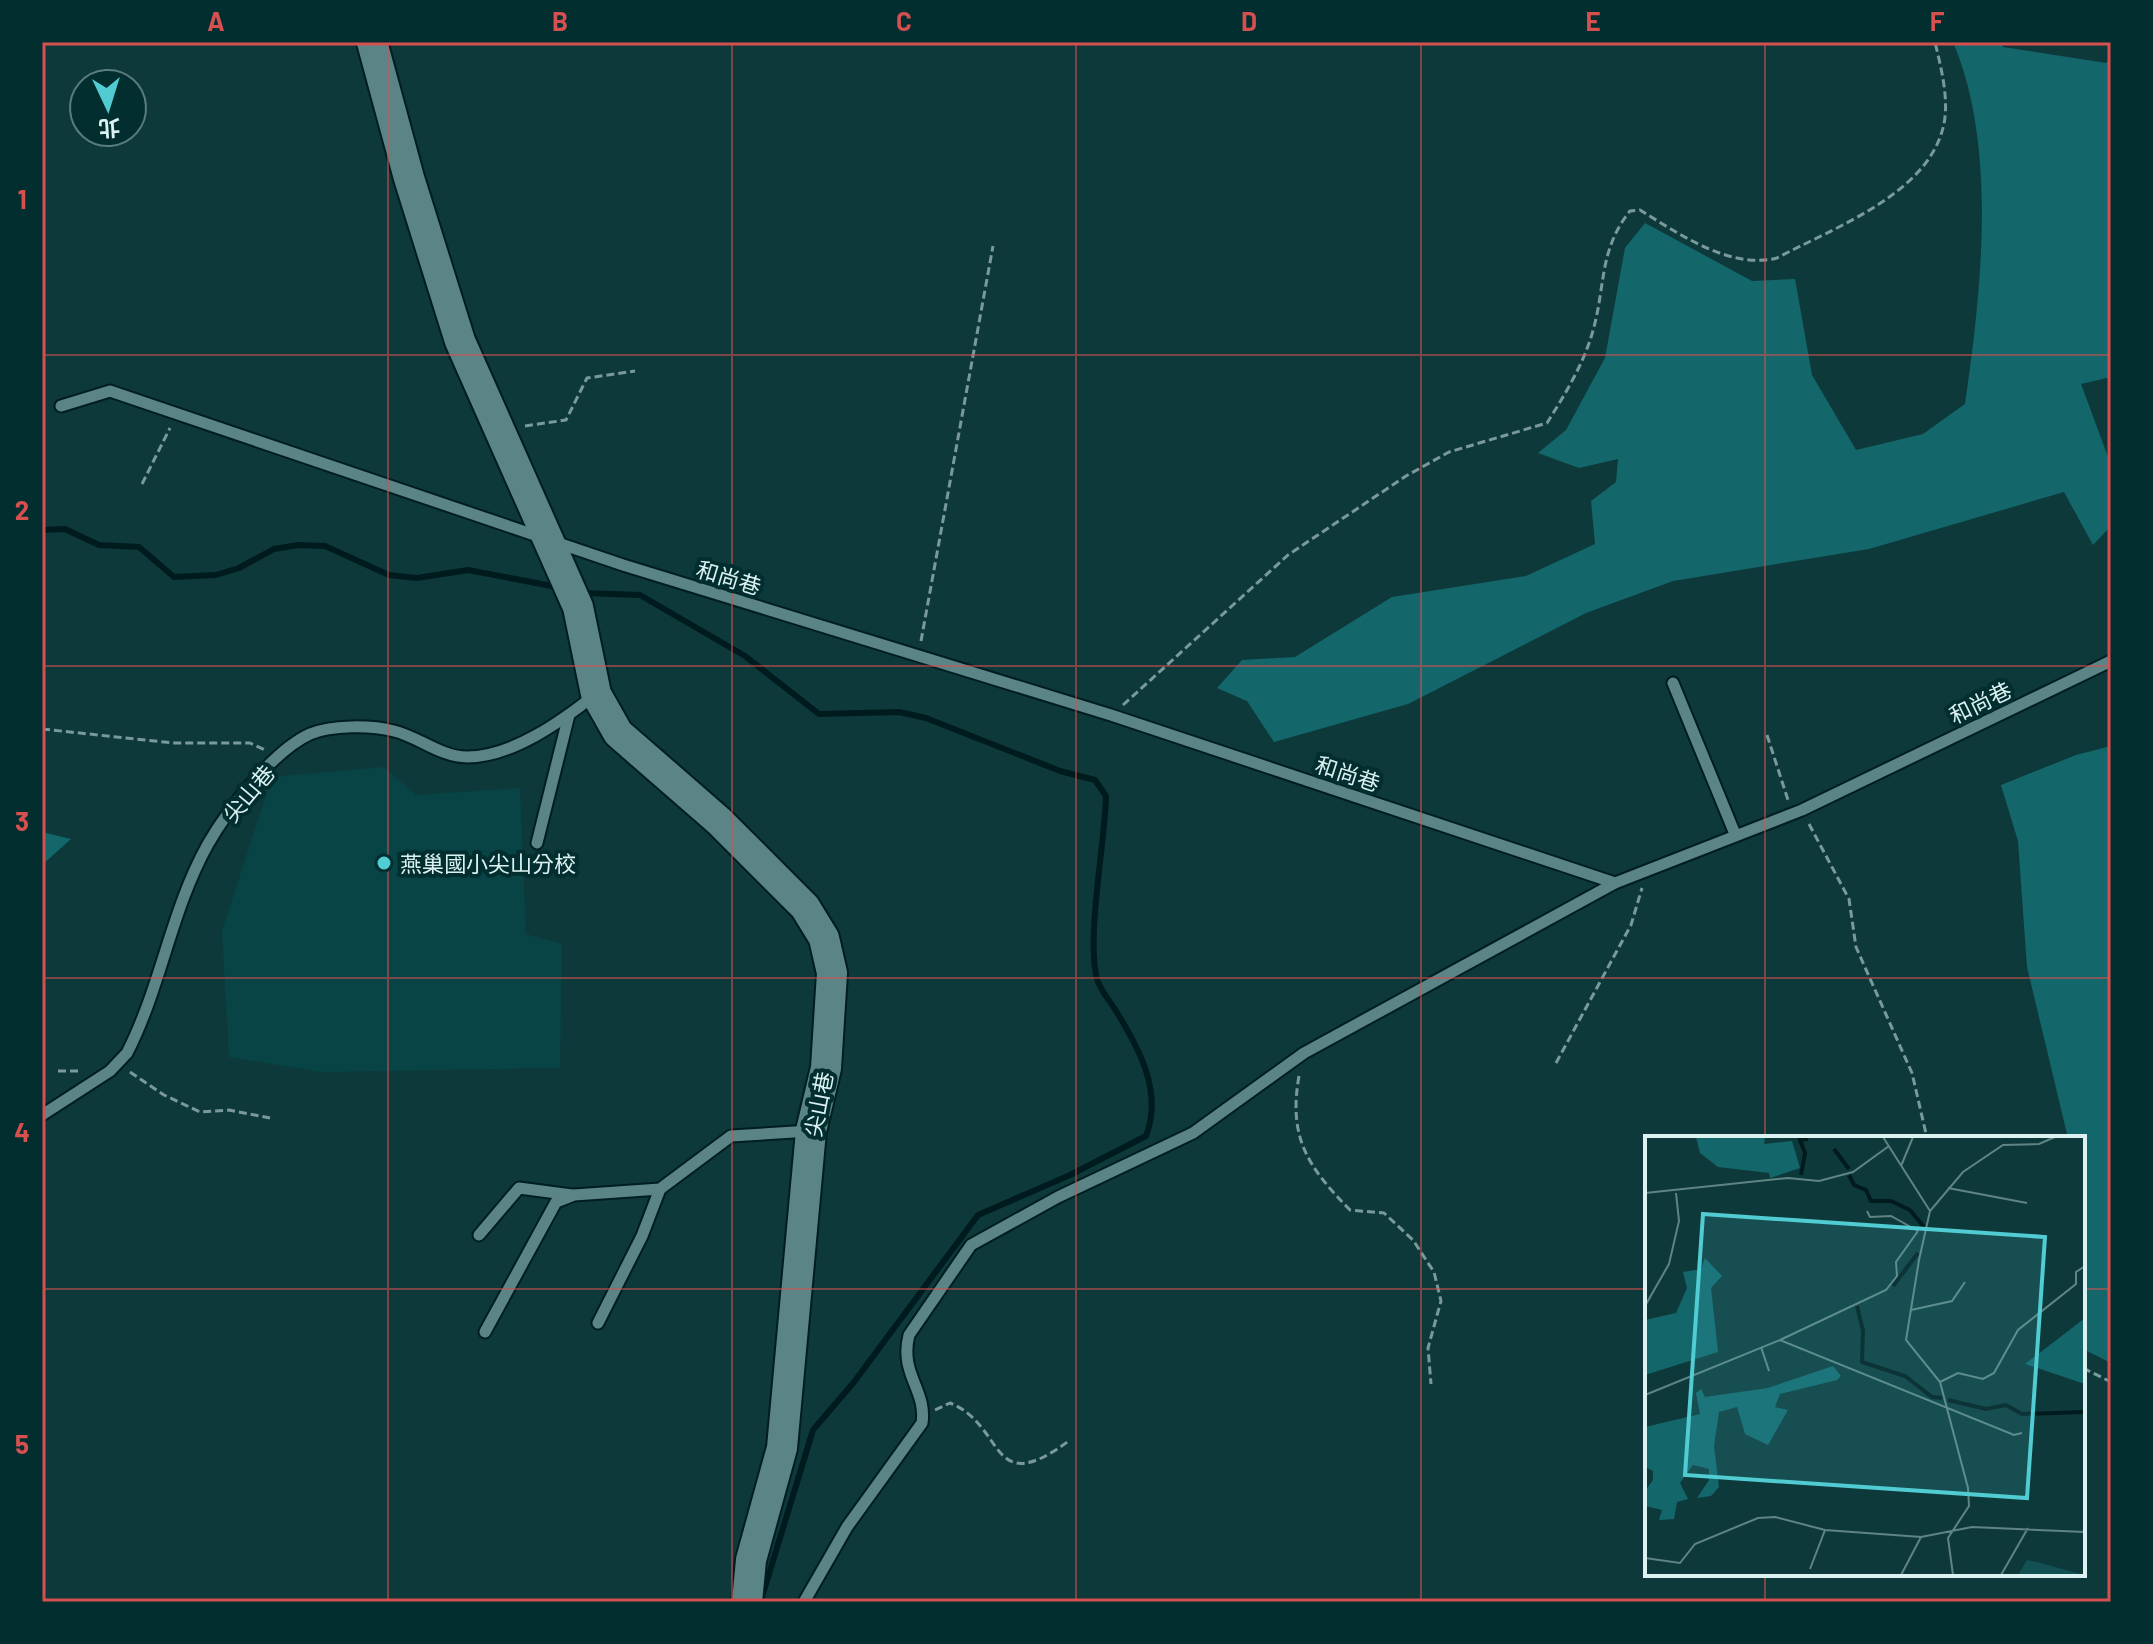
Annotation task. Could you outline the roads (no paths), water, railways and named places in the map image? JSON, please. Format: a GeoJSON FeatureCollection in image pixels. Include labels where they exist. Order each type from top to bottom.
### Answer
{"type":"FeatureCollection","features":[{"type":"Feature","properties":{"kind":"street","name":"尖山巷"},"geometry":{"type":"LineString","coordinates":[[372,42],[409,178],[460,341],[571,590],[596,694],[618,733],[730,832],[805,907],[824,938],[832,973],[826,1068],[811,1131],[782,1448],[751,1560],[747,1602]]}},
{"type":"Feature","properties":{"kind":"lane","name":"和尚巷"},"geometry":{"type":"LineString","coordinates":[[61,406],[110,391],[549,539],[1111,715],[1615,883],[1797,811],[2111,661]]}},
{"type":"Feature","properties":{"kind":"lane"},"geometry":{"type":"LineString","coordinates":[[1673,683],[1735,834]]}},
{"type":"Feature","properties":{"kind":"lane","name":"尖山巷"},"geometry":{"type":"LineString","coordinates":[[42,1115],[102,1078],[117,1064],[136,1035],[189,885],[208,844],[261,773],[279,757],[308,735],[325,730],[385,729],[447,754],[486,756],[569,715],[596,694]]}},
{"type":"Feature","properties":{"kind":"lane"},"geometry":{"type":"LineString","coordinates":[[537,843],[569,715]]}},
{"type":"Feature","properties":{"kind":"lane"},"geometry":{"type":"LineString","coordinates":[[804,1602],[847,1527],[922,1423],[924,1413],[908,1375],[906,1348],[909,1335],[971,1245],[1058,1197],[1193,1133],[1304,1053],[1615,883]]}},
{"type":"Feature","properties":{"kind":"lane"},"geometry":{"type":"LineString","coordinates":[[598,1323],[642,1236],[660,1189],[731,1136],[811,1131]]}},
{"type":"Feature","properties":{"kind":"lane"},"geometry":{"type":"LineString","coordinates":[[479,1235],[519,1188],[574,1195],[660,1189]]}},
{"type":"Feature","properties":{"kind":"lane"},"geometry":{"type":"LineString","coordinates":[[485,1332],[556,1202],[574,1195]]}},
{"type":"Feature","properties":{"kind":"waterway"},"geometry":{"type":"LineString","coordinates":[[42,530],[65,529],[99,545],[139,547],[174,577],[216,575],[239,568],[274,549],[298,545],[325,546],[389,575],[417,578],[468,570],[557,587]]}},
{"type":"Feature","properties":{"kind":"waterway"},"geometry":{"type":"LineString","coordinates":[[584,593],[640,595],[745,656],[819,714],[899,712],[926,718],[1060,771],[1095,780],[1106,796],[1094,961],[1098,983],[1125,1025],[1146,1071],[1152,1103],[1146,1136],[1070,1175],[978,1215],[854,1382],[813,1430],[761,1600]]}},
{"type":"Feature","properties":{"kind":"place","name":"燕巢國小尖山分校"},"geometry":{"type":"Point","coordinates":[384,863]}}]}
